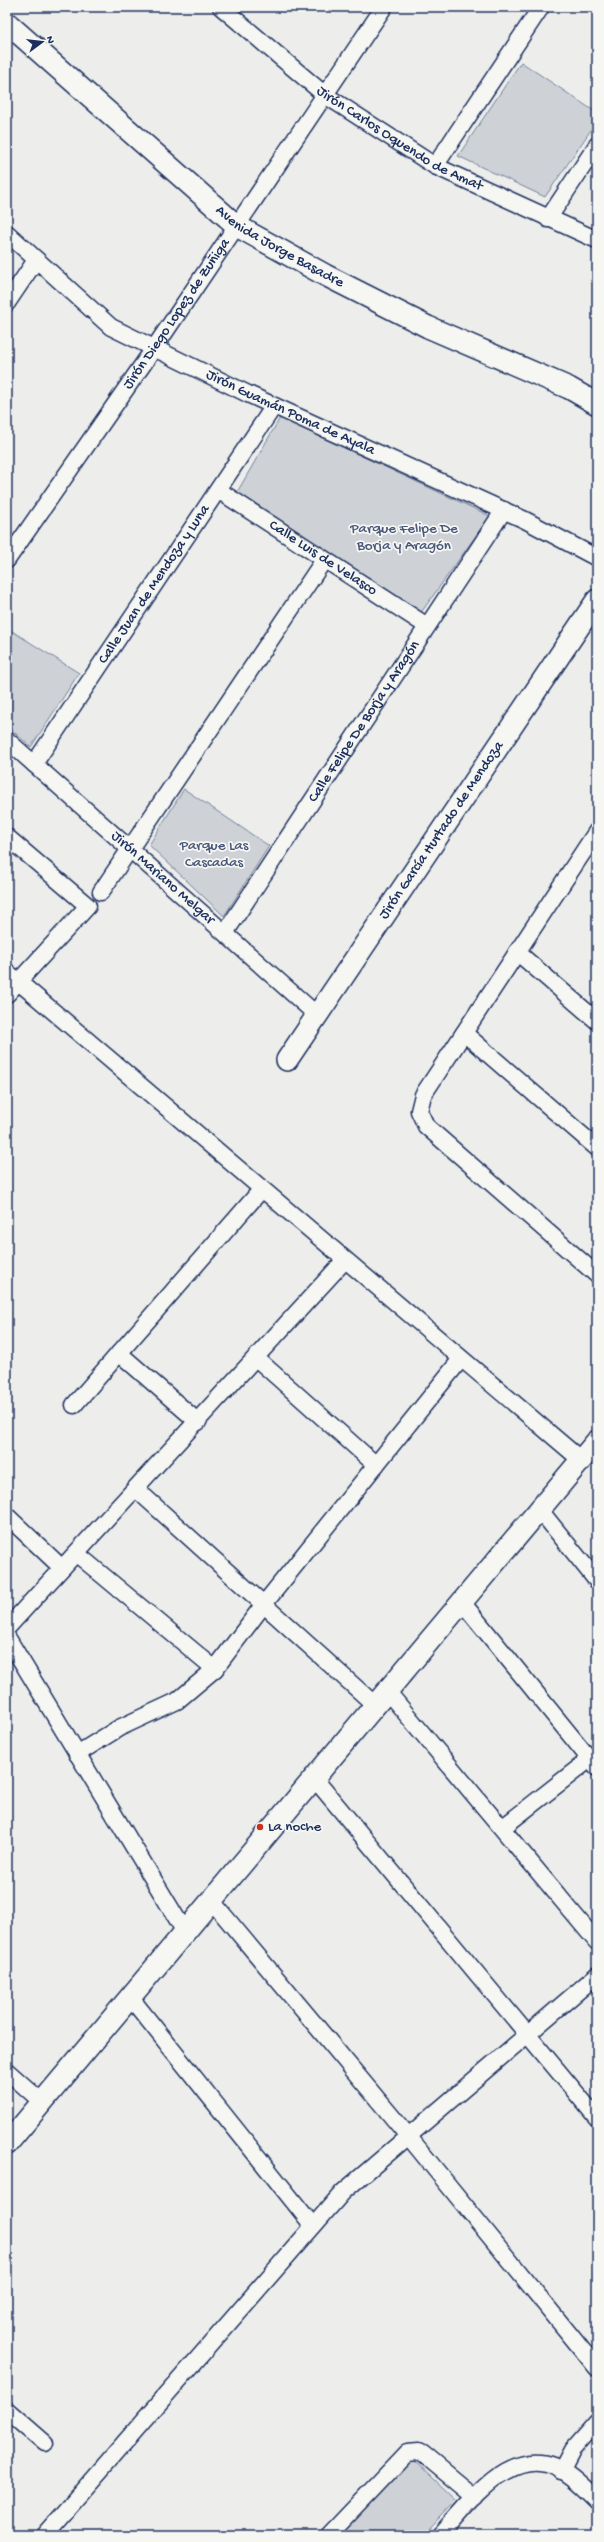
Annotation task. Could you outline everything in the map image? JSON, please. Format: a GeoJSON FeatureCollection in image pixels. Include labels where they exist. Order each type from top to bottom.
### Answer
{"type":"FeatureCollection","features":[{"type":"Feature","properties":{"kind":"street","name":"Jirón Carlos Oquendo de Amat"},"geometry":{"type":"LineString","coordinates":[[221,7],[325,95],[435,166],[548,219],[597,240]]}},
{"type":"Feature","properties":{"kind":"street","name":"Jirón Diego Lopez de Zuñiga"},"geometry":{"type":"LineString","coordinates":[[7,560],[155,347],[384,7]]}},
{"type":"Feature","properties":{"kind":"street"},"geometry":{"type":"LineString","coordinates":[[435,166],[541,7]]}},
{"type":"Feature","properties":{"kind":"street","name":"Avenida Jorge Basadre"},"geometry":{"type":"LineString","coordinates":[[7,23],[237,226],[324,275],[428,327],[569,388],[597,404]]}},
{"type":"Feature","properties":{"kind":"street"},"geometry":{"type":"LineString","coordinates":[[548,219],[597,145]]}},
{"type":"Feature","properties":{"kind":"street","name":"Jirón Guamán Poma de Ayala"},"geometry":{"type":"LineString","coordinates":[[7,233],[111,327],[274,406],[504,510],[597,558]]}},
{"type":"Feature","properties":{"kind":"street"},"geometry":{"type":"LineString","coordinates":[[7,303],[36,260]]}},
{"type":"Feature","properties":{"kind":"street","name":"Calle Juan de Mendoza y Luna"},"geometry":{"type":"LineString","coordinates":[[34,764],[274,406]]}},
{"type":"Feature","properties":{"kind":"street","name":"Calle Luis de Velasco"},"geometry":{"type":"LineString","coordinates":[[218,490],[427,626]]}},
{"type":"Feature","properties":{"kind":"street","name":"Calle Felipe De Borja y Aragón"},"geometry":{"type":"LineString","coordinates":[[225,933],[504,510]]}},
{"type":"Feature","properties":{"kind":"street"},"geometry":{"type":"LineString","coordinates":[[101,892],[324,560]]}},
{"type":"Feature","properties":{"kind":"street","name":"Jirón García Hurtado de Mendoza"},"geometry":{"type":"LineString","coordinates":[[287,1060],[597,600]]}},
{"type":"Feature","properties":{"kind":"street","name":"Jirón Mariano Melgar"},"geometry":{"type":"LineString","coordinates":[[7,740],[318,1016]]}},
{"type":"Feature","properties":{"kind":"street"},"geometry":{"type":"LineString","coordinates":[[597,831],[423,1095],[419,1111],[421,1119],[426,1126],[597,1275]]}},
{"type":"Feature","properties":{"kind":"street"},"geometry":{"type":"LineString","coordinates":[[7,836],[88,906],[13,977],[7,994]]}},
{"type":"Feature","properties":{"kind":"street"},"geometry":{"type":"LineString","coordinates":[[517,952],[595,1014]]}},
{"type":"Feature","properties":{"kind":"street"},"geometry":{"type":"LineString","coordinates":[[13,977],[581,1460]]}},
{"type":"Feature","properties":{"kind":"street"},"geometry":{"type":"LineString","coordinates":[[464,1033],[597,1148]]}},
{"type":"Feature","properties":{"kind":"street"},"geometry":{"type":"LineString","coordinates":[[74,1405],[262,1189]]}},
{"type":"Feature","properties":{"kind":"street"},"geometry":{"type":"LineString","coordinates":[[7,1628],[62,1568],[77,1554],[345,1260]]}},
{"type":"Feature","properties":{"kind":"street"},"geometry":{"type":"LineString","coordinates":[[119,1353],[198,1422]]}},
{"type":"Feature","properties":{"kind":"street"},"geometry":{"type":"LineString","coordinates":[[256,1358],[376,1465]]}},
{"type":"Feature","properties":{"kind":"street"},"geometry":{"type":"LineString","coordinates":[[77,1754],[120,1728],[177,1701],[215,1669],[264,1604],[462,1359]]}},
{"type":"Feature","properties":{"kind":"street"},"geometry":{"type":"LineString","coordinates":[[7,2144],[597,1441]]}},
{"type":"Feature","properties":{"kind":"street"},"geometry":{"type":"LineString","coordinates":[[136,1488],[264,1604],[381,1698],[502,1828],[597,1942]]}},
{"type":"Feature","properties":{"kind":"street"},"geometry":{"type":"LineString","coordinates":[[539,1509],[597,1581]]}},
{"type":"Feature","properties":{"kind":"street"},"geometry":{"type":"LineString","coordinates":[[7,1516],[62,1568]]}},
{"type":"Feature","properties":{"kind":"street"},"geometry":{"type":"LineString","coordinates":[[77,1554],[215,1669]]}},
{"type":"Feature","properties":{"kind":"street"},"geometry":{"type":"LineString","coordinates":[[462,1602],[593,1764],[502,1828]]}},
{"type":"Feature","properties":{"kind":"street"},"geometry":{"type":"LineString","coordinates":[[7,1637],[184,1932]]}},
{"type":"Feature","properties":{"kind":"street"},"geometry":{"type":"LineString","coordinates":[[314,1778],[597,2118]]}},
{"type":"Feature","properties":{"kind":"street"},"geometry":{"type":"LineString","coordinates":[[212,1900],[409,2137],[597,2368]]}},
{"type":"Feature","properties":{"kind":"street"},"geometry":{"type":"LineString","coordinates":[[44,2535],[343,2192],[528,2036],[597,1975]]}},
{"type":"Feature","properties":{"kind":"street"},"geometry":{"type":"LineString","coordinates":[[130,1998],[313,2226]]}},
{"type":"Feature","properties":{"kind":"street"},"geometry":{"type":"LineString","coordinates":[[7,2071],[42,2102]]}},
{"type":"Feature","properties":{"kind":"street"},"geometry":{"type":"LineString","coordinates":[[7,2410],[45,2443]]}},
{"type":"Feature","properties":{"kind":"street"},"geometry":{"type":"LineString","coordinates":[[561,2471],[572,2450],[597,2422]]}},
{"type":"Feature","properties":{"kind":"street"},"geometry":{"type":"LineString","coordinates":[[330,2535],[407,2453],[419,2452],[423,2454],[475,2497]]}},
{"type":"Feature","properties":{"kind":"street"},"geometry":{"type":"LineString","coordinates":[[440,2535],[475,2497],[499,2474],[515,2466],[533,2463],[549,2465],[571,2476],[597,2500]]}},
{"type":"Feature","properties":{"kind":"green space"},"geometry":{"type":"Polygon","coordinates":[[[521,62],[597,113],[597,121],[545,197],[458,156],[521,62]]]}},
{"type":"Feature","properties":{"kind":"green space","name":"Parque Felipe De Borja y Aragón"},"geometry":{"type":"Polygon","coordinates":[[[280,418],[490,516],[420,614],[236,494],[280,418]]]}},
{"type":"Feature","properties":{"kind":"green space"},"geometry":{"type":"Polygon","coordinates":[[[7,628],[79,673],[31,747],[7,726],[7,628]]]}},
{"type":"Feature","properties":{"kind":"green space","name":"Parque Las Cascadas"},"geometry":{"type":"Polygon","coordinates":[[[184,789],[269,846],[224,916],[149,845],[184,789]]]}},
{"type":"Feature","properties":{"kind":"green space"},"geometry":{"type":"Polygon","coordinates":[[[412,2458],[456,2500],[423,2535],[339,2535],[412,2458]]]}},
{"type":"Feature","properties":{"kind":"place","name":"La noche"},"geometry":{"type":"Point","coordinates":[260,1827]}}]}
